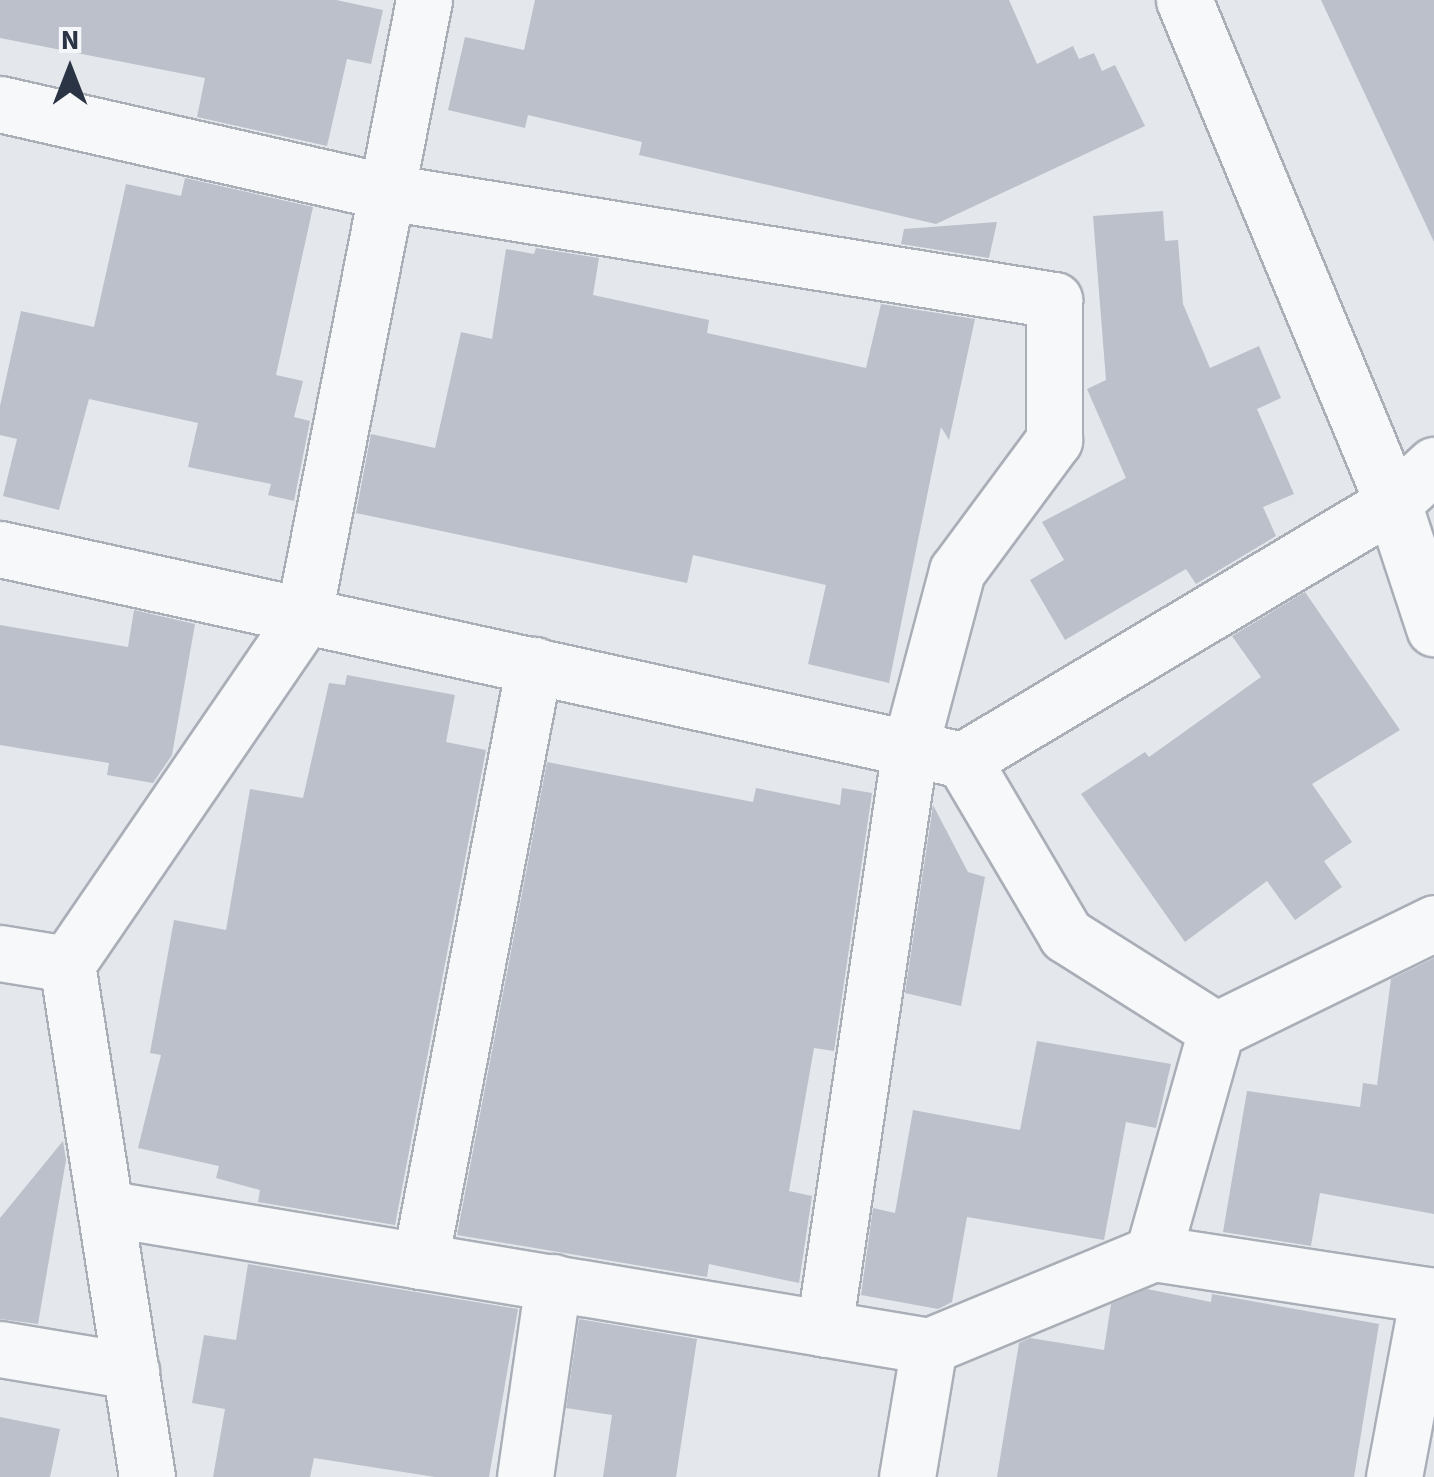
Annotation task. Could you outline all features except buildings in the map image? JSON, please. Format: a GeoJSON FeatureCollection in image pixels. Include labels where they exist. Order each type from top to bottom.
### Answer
{"type":"FeatureCollection","features":[{"type":"Feature","properties":{"kind":"street"},"geometry":{"type":"LineString","coordinates":[[147,1477],[67,964],[303,619],[424,0]]}},
{"type":"Feature","properties":{"kind":"street"},"geometry":{"type":"LineString","coordinates":[[1184,0],[1393,503],[1434,628]]}},
{"type":"Feature","properties":{"kind":"street"},"geometry":{"type":"LineString","coordinates":[[0,104],[387,192],[1054,300],[1054,440],[957,571],[910,748],[824,1329]]}},
{"type":"Feature","properties":{"kind":"street"},"geometry":{"type":"LineString","coordinates":[[0,549],[303,619],[534,665],[963,760],[1393,503],[1434,465]]}},
{"type":"Feature","properties":{"kind":"street"},"geometry":{"type":"LineString","coordinates":[[420,1261],[534,665]]}},
{"type":"Feature","properties":{"kind":"street"},"geometry":{"type":"LineString","coordinates":[[963,760],[1066,935],[1216,1030]]}},
{"type":"Feature","properties":{"kind":"street"},"geometry":{"type":"LineString","coordinates":[[1153,1253],[1216,1030],[1434,923]]}},
{"type":"Feature","properties":{"kind":"street"},"geometry":{"type":"LineString","coordinates":[[0,954],[67,964]]}},
{"type":"Feature","properties":{"kind":"street"},"geometry":{"type":"LineString","coordinates":[[105,1208],[930,1346],[1153,1253],[1431,1296],[1394,1477]]}},
{"type":"Feature","properties":{"kind":"street"},"geometry":{"type":"LineString","coordinates":[[525,1477],[553,1282]]}},
{"type":"Feature","properties":{"kind":"street"},"geometry":{"type":"LineString","coordinates":[[907,1477],[930,1346]]}},
{"type":"Feature","properties":{"kind":"street"},"geometry":{"type":"LineString","coordinates":[[0,1349],[130,1371]]}}]}
